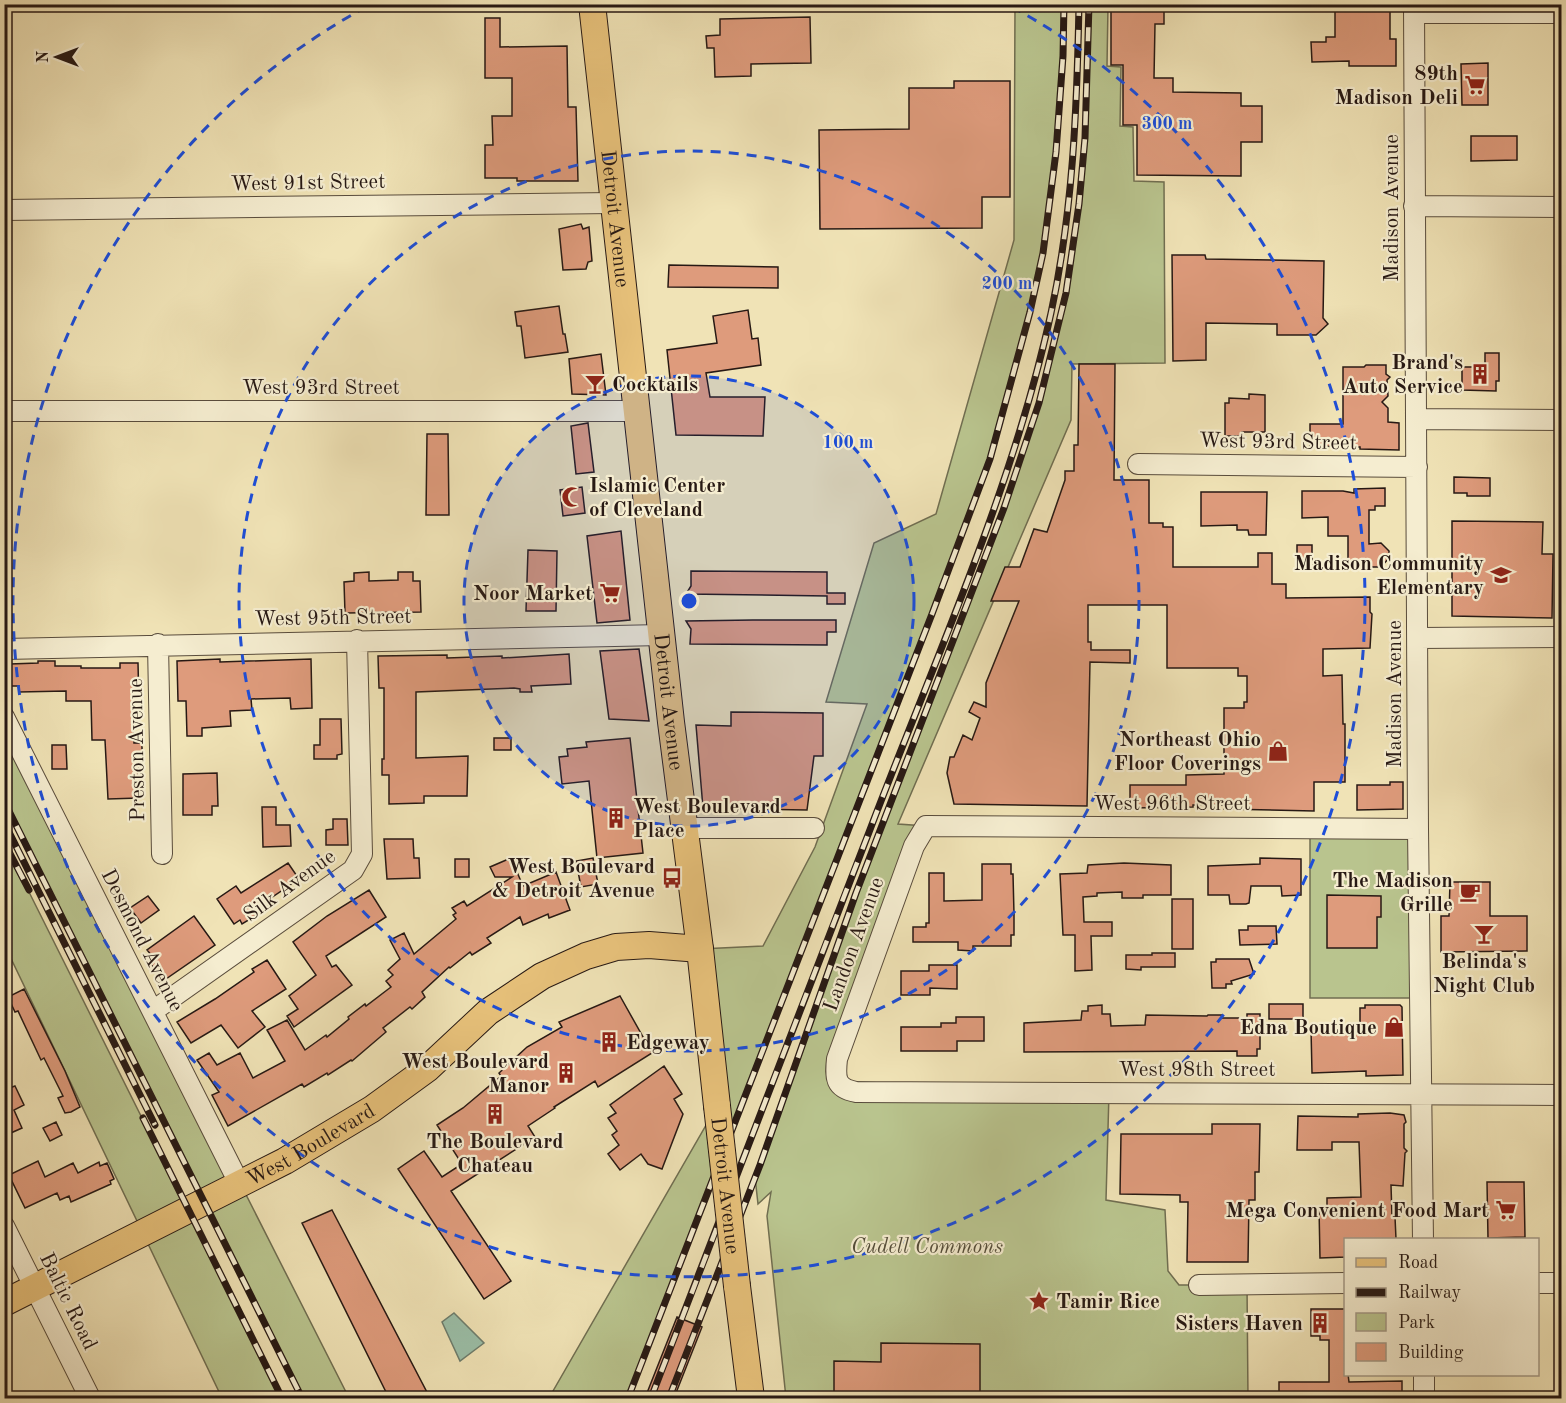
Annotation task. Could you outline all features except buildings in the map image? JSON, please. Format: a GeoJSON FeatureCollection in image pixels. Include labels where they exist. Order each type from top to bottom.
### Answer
{"type":"FeatureCollection","features":[{"type":"Feature","properties":{"kind":"main road","name":"Detroit Avenue"},"geometry":{"type":"LineString","coordinates":[[592,4],[612,203],[751,1398]]}},
{"type":"Feature","properties":{"kind":"main road","name":"West Boulevard"},"geometry":{"type":"LineString","coordinates":[[4,1303],[285,1161],[394,1094],[427,1069],[488,1012],[542,976],[586,956],[627,946],[700,949]]}},
{"type":"Feature","properties":{"kind":"street"},"geometry":{"type":"LineString","coordinates":[[1414,9],[1562,13]]}},
{"type":"Feature","properties":{"kind":"street","name":"Madison Avenue"},"geometry":{"type":"LineString","coordinates":[[1414,9],[1418,829],[1423,1238]]}},
{"type":"Feature","properties":{"kind":"street","name":"West 91st Street"},"geometry":{"type":"LineString","coordinates":[[4,210],[612,203]]}},
{"type":"Feature","properties":{"kind":"street"},"geometry":{"type":"LineString","coordinates":[[1414,206],[1562,207]]}},
{"type":"Feature","properties":{"kind":"street","name":"West 93rd Street"},"geometry":{"type":"LineString","coordinates":[[4,411],[637,411]]}},
{"type":"Feature","properties":{"kind":"street"},"geometry":{"type":"LineString","coordinates":[[1417,419],[1562,420]]}},
{"type":"Feature","properties":{"kind":"street","name":"West 93rd Street"},"geometry":{"type":"LineString","coordinates":[[1138,464],[1417,467]]}},
{"type":"Feature","properties":{"kind":"street","name":"West 95th Street"},"geometry":{"type":"LineString","coordinates":[[4,649],[662,635]]}},
{"type":"Feature","properties":{"kind":"street"},"geometry":{"type":"LineString","coordinates":[[1418,638],[1562,637]]}},
{"type":"Feature","properties":{"kind":"street","name":"Silk Avenue"},"geometry":{"type":"LineString","coordinates":[[153,1011],[352,870],[362,854],[357,640]]}},
{"type":"Feature","properties":{"kind":"street","name":"Preston Avenue"},"geometry":{"type":"LineString","coordinates":[[158,644],[162,854]]}},
{"type":"Feature","properties":{"kind":"street","name":"Desmond Avenue"},"geometry":{"type":"LineString","coordinates":[[4,717],[240,1183]]}},
{"type":"Feature","properties":{"kind":"street","name":"West 96th Street"},"geometry":{"type":"LineString","coordinates":[[926,826],[1418,829]]}},
{"type":"Feature","properties":{"kind":"street","name":"Landon Avenue"},"geometry":{"type":"LineString","coordinates":[[837,1082],[837,1059],[914,846],[926,826]]}},
{"type":"Feature","properties":{"kind":"street"},"geometry":{"type":"LineString","coordinates":[[684,828],[814,828]]}},
{"type":"Feature","properties":{"kind":"street","name":"West 98th Street"},"geometry":{"type":"LineString","coordinates":[[837,1082],[844,1090],[856,1092],[1562,1095]]}},
{"type":"Feature","properties":{"kind":"street","name":"Baltic Road"},"geometry":{"type":"LineString","coordinates":[[4,1226],[90,1398]]}},
{"type":"Feature","properties":{"kind":"street"},"geometry":{"type":"LineString","coordinates":[[1199,1285],[1344,1283]]}},
{"type":"Feature","properties":{"kind":"street"},"geometry":{"type":"LineString","coordinates":[[1539,1283],[1562,1284]]}},
{"type":"Feature","properties":{"kind":"street"},"geometry":{"type":"LineString","coordinates":[[1424,1376],[1424,1398]]}},
{"type":"Feature","properties":{"kind":"green space"},"geometry":{"type":"Polygon","coordinates":[[[1015,5],[1064,5],[1061,99],[1056,162],[1043,255],[1025,332],[990,459],[628,1398],[549,1398],[717,1106],[700,949],[763,946],[815,847],[867,704],[826,702],[874,543],[936,514],[1014,240],[1015,5]]]}},
{"type":"Feature","properties":{"kind":"green space","name":"Cudell Commons"},"geometry":{"type":"Polygon","coordinates":[[[1089,5],[1108,5],[1107,66],[1121,67],[1120,126],[1133,127],[1134,181],[1164,182],[1165,363],[1072,364],[1071,420],[898,824],[926,826],[837,1081],[1109,1093],[1106,1200],[1165,1210],[1168,1271],[1179,1285],[1247,1285],[1248,1398],[786,1398],[767,1216],[771,1192],[758,1204],[755,1177],[856,893],[1004,508],[1039,403],[1066,293],[1079,204],[1085,138],[1089,5]]]}},
{"type":"Feature","properties":{"kind":"green space"},"geometry":{"type":"Polygon","coordinates":[[[4,717],[349,1398],[302,1398],[5,801],[4,717]]]}},
{"type":"Feature","properties":{"kind":"green space"},"geometry":{"type":"Polygon","coordinates":[[[1310,828],[1418,829],[1420,998],[1310,998],[1310,828]]]}},
{"type":"Feature","properties":{"kind":"green space"},"geometry":{"type":"Polygon","coordinates":[[[4,842],[282,1398],[222,1398],[5,946],[4,842]]]}},
{"type":"Feature","properties":{"kind":"shaded area"},"geometry":{"type":"Polygon","coordinates":[[[454,1313],[484,1343],[460,1361],[442,1322],[454,1313]]]}},
{"type":"Feature","properties":{"kind":"railway"},"geometry":{"type":"LineString","coordinates":[[628,1398],[990,459],[1030,312],[1043,253],[1056,152],[1063,56],[1064,4]]}},
{"type":"Feature","properties":{"kind":"railway"},"geometry":{"type":"LineString","coordinates":[[651,1398],[843,898],[971,573],[1016,444],[1051,313],[1064,236],[1075,121],[1079,4]]}},
{"type":"Feature","properties":{"kind":"railway"},"geometry":{"type":"LineString","coordinates":[[669,1398],[760,1165],[856,893],[1004,508],[1039,403],[1066,293],[1079,204],[1085,138],[1089,4]]}},
{"type":"Feature","properties":{"kind":"railway"},"geometry":{"type":"LineString","coordinates":[[4,801],[302,1398]]}},
{"type":"Feature","properties":{"kind":"railway"},"geometry":{"type":"LineString","coordinates":[[4,822],[155,1125]]}},
{"type":"Feature","properties":{"kind":"railway"},"geometry":{"type":"LineString","coordinates":[[4,842],[29,890]]}},
{"type":"Feature","properties":{"kind":"railway"},"geometry":{"type":"LineString","coordinates":[[143,1118],[282,1398]]}},
{"type":"Feature","properties":{"kind":"place","name":"89th Madison Deli"},"geometry":{"type":"Point","coordinates":[1475,85]}},
{"type":"Feature","properties":{"kind":"place","name":"Brand's Auto Service"},"geometry":{"type":"Point","coordinates":[1480,374]}},
{"type":"Feature","properties":{"kind":"place","name":"Cocktails"},"geometry":{"type":"Point","coordinates":[595,384]}},
{"type":"Feature","properties":{"kind":"place","name":"Islamic Center of Cleveland"},"geometry":{"type":"Point","coordinates":[572,497]}},
{"type":"Feature","properties":{"kind":"place","name":"Madison Community Elementary"},"geometry":{"type":"Point","coordinates":[1501,575]}},
{"type":"Feature","properties":{"kind":"place","name":"Noor Market"},"geometry":{"type":"Point","coordinates":[610,593]}},
{"type":"Feature","properties":{"kind":"place","name":"Northeast Ohio Floor Coverings"},"geometry":{"type":"Point","coordinates":[1278,751]}},
{"type":"Feature","properties":{"kind":"place","name":"West Boulevard Place"},"geometry":{"type":"Point","coordinates":[616,818]}},
{"type":"Feature","properties":{"kind":"place","name":"West Boulevard & Detroit Avenue"},"geometry":{"type":"Point","coordinates":[672,878]}},
{"type":"Feature","properties":{"kind":"place","name":"The Madison Grille"},"geometry":{"type":"Point","coordinates":[1470,892]}},
{"type":"Feature","properties":{"kind":"place","name":"Belinda's Night Club"},"geometry":{"type":"Point","coordinates":[1484,934]}},
{"type":"Feature","properties":{"kind":"place","name":"Edna Boutique"},"geometry":{"type":"Point","coordinates":[1394,1027]}},
{"type":"Feature","properties":{"kind":"place","name":"Edgeway"},"geometry":{"type":"Point","coordinates":[609,1042]}},
{"type":"Feature","properties":{"kind":"place","name":"West Boulevard Manor"},"geometry":{"type":"Point","coordinates":[566,1073]}},
{"type":"Feature","properties":{"kind":"place","name":"The Boulevard Chateau"},"geometry":{"type":"Point","coordinates":[495,1114]}},
{"type":"Feature","properties":{"kind":"place","name":"Mega Convenient Food Mart"},"geometry":{"type":"Point","coordinates":[1506,1210]}},
{"type":"Feature","properties":{"kind":"place","name":"Tamir Rice"},"geometry":{"type":"Point","coordinates":[1039,1301]}},
{"type":"Feature","properties":{"kind":"place","name":"Sisters Haven"},"geometry":{"type":"Point","coordinates":[1320,1323]}}]}
